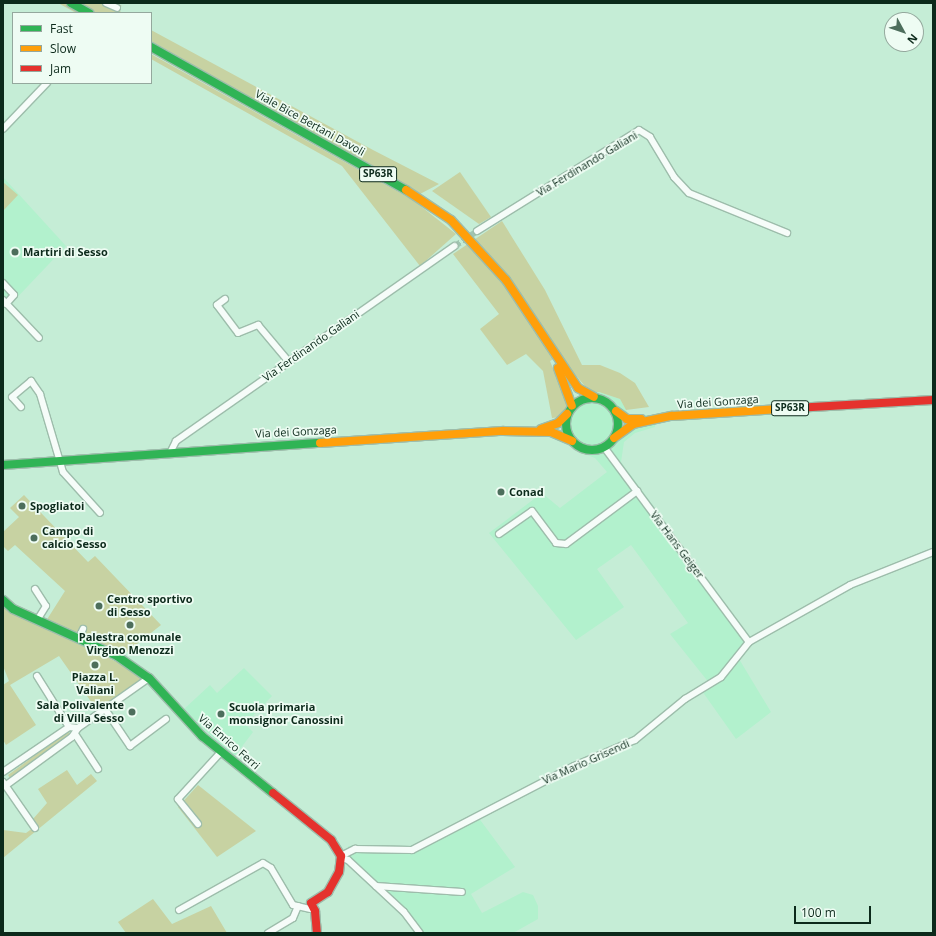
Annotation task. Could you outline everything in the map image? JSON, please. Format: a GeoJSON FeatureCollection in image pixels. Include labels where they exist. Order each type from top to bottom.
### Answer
{"type":"FeatureCollection","features":[{"type":"Feature","properties":{"kind":"main road"},"geometry":{"type":"LineString","coordinates":[[71,3],[87,12]]}},
{"type":"Feature","properties":{"kind":"main road","name":"Viale Bice Bertani Davoli"},"geometry":{"type":"LineString","coordinates":[[152,48],[399,185],[443,214],[478,246],[506,280],[555,358]]}},
{"type":"Feature","properties":{"kind":"main road","name":"SP63R"},"geometry":{"type":"LineString","coordinates":[[555,358],[578,388],[594,397],[607,401],[616,411],[627,419],[648,420]]}},
{"type":"Feature","properties":{"kind":"main road","name":"SP63R"},"geometry":{"type":"LineString","coordinates":[[555,358],[572,406]]}},
{"type":"Feature","properties":{"kind":"main road"},"geometry":{"type":"LineString","coordinates":[[594,397],[582,399],[572,406],[567,414],[566,428],[572,441],[587,450],[604,447]]}},
{"type":"Feature","properties":{"kind":"main road","name":"Via dei Gonzaga"},"geometry":{"type":"LineString","coordinates":[[648,420],[722,410],[933,400]]}},
{"type":"Feature","properties":{"kind":"main road"},"geometry":{"type":"LineString","coordinates":[[614,438],[619,425],[616,411]]}},
{"type":"Feature","properties":{"kind":"main road","name":"Via dei Gonzaga"},"geometry":{"type":"LineString","coordinates":[[3,465],[171,451],[532,430],[550,427],[567,414]]}},
{"type":"Feature","properties":{"kind":"main road","name":"SP63R"},"geometry":{"type":"LineString","coordinates":[[604,447],[633,424],[648,420]]}},
{"type":"Feature","properties":{"kind":"main road","name":"Via dei Gonzaga"},"geometry":{"type":"LineString","coordinates":[[532,430],[560,434],[572,441]]}},
{"type":"Feature","properties":{"kind":"main road","name":"Via Enrico Ferri"},"geometry":{"type":"LineString","coordinates":[[4,604],[117,656],[149,678],[221,752],[331,840],[341,857]]}},
{"type":"Feature","properties":{"kind":"main road"},"geometry":{"type":"LineString","coordinates":[[317,933],[316,906],[328,892],[339,872],[341,857]]}},
{"type":"Feature","properties":{"kind":"street"},"geometry":{"type":"LineString","coordinates":[[106,3],[117,8]]}},
{"type":"Feature","properties":{"kind":"street"},"geometry":{"type":"LineString","coordinates":[[3,130],[46,84]]}},
{"type":"Feature","properties":{"kind":"street","name":"Via Ferdinando Galiani"},"geometry":{"type":"LineString","coordinates":[[477,231],[639,130],[650,137],[674,177],[689,193],[787,232]]}},
{"type":"Feature","properties":{"kind":"street","name":"Via Ferdinando Galiani"},"geometry":{"type":"LineString","coordinates":[[171,451],[176,441],[455,246]]}},
{"type":"Feature","properties":{"kind":"street"},"geometry":{"type":"LineString","coordinates":[[3,283],[14,295],[5,302],[39,338]]}},
{"type":"Feature","properties":{"kind":"street"},"geometry":{"type":"LineString","coordinates":[[225,299],[217,305],[238,333],[242,334],[258,325],[289,362]]}},
{"type":"Feature","properties":{"kind":"street"},"geometry":{"type":"LineString","coordinates":[[21,407],[12,397],[31,381],[40,394],[61,460],[63,472],[100,513]]}},
{"type":"Feature","properties":{"kind":"street","name":"Via Hans Geiger"},"geometry":{"type":"LineString","coordinates":[[604,447],[749,642]]}},
{"type":"Feature","properties":{"kind":"street"},"geometry":{"type":"LineString","coordinates":[[499,534],[532,511],[556,543],[566,544],[637,491]]}},
{"type":"Feature","properties":{"kind":"street","name":"Via Mario Grisendi"},"geometry":{"type":"LineString","coordinates":[[341,857],[355,849],[412,850],[568,769],[635,740],[685,699],[721,677],[749,642],[850,585],[933,552]]}},
{"type":"Feature","properties":{"kind":"street"},"geometry":{"type":"LineString","coordinates":[[35,589],[46,606],[38,619]]}},
{"type":"Feature","properties":{"kind":"street"},"geometry":{"type":"LineString","coordinates":[[79,638],[83,628]]}},
{"type":"Feature","properties":{"kind":"street"},"geometry":{"type":"LineString","coordinates":[[37,676],[69,727]]}},
{"type":"Feature","properties":{"kind":"street"},"geometry":{"type":"LineString","coordinates":[[35,828],[4,784],[74,734],[78,728],[149,678]]}},
{"type":"Feature","properties":{"kind":"street"},"geometry":{"type":"LineString","coordinates":[[106,709],[130,746],[166,719]]}},
{"type":"Feature","properties":{"kind":"street"},"geometry":{"type":"LineString","coordinates":[[3,772],[69,727],[78,728]]}},
{"type":"Feature","properties":{"kind":"street"},"geometry":{"type":"LineString","coordinates":[[74,734],[98,769]]}},
{"type":"Feature","properties":{"kind":"street"},"geometry":{"type":"LineString","coordinates":[[198,824],[178,799],[221,752]]}},
{"type":"Feature","properties":{"kind":"street","name":"Via Enrico Ferri"},"geometry":{"type":"LineString","coordinates":[[341,857],[348,860],[376,886],[420,933]]}},
{"type":"Feature","properties":{"kind":"street"},"geometry":{"type":"LineString","coordinates":[[179,910],[260,863],[268,864],[287,898],[299,906],[316,906]]}},
{"type":"Feature","properties":{"kind":"street"},"geometry":{"type":"LineString","coordinates":[[376,886],[462,892]]}},
{"type":"Feature","properties":{"kind":"street"},"geometry":{"type":"LineString","coordinates":[[268,933],[293,918],[299,906]]}},
{"type":"Feature","properties":{"kind":"shaded area"},"geometry":{"type":"Polygon","coordinates":[[[58,3],[117,3],[122,6],[117,8],[121,12],[74,12],[58,3]]]}},
{"type":"Feature","properties":{"kind":"shaded area"},"geometry":{"type":"Polygon","coordinates":[[[152,31],[439,184],[420,194],[152,42],[152,31]]]}},
{"type":"Feature","properties":{"kind":"shaded area"},"geometry":{"type":"Polygon","coordinates":[[[152,55],[413,200],[456,234],[420,266],[342,166],[152,60],[152,55]]]}},
{"type":"Feature","properties":{"kind":"shaded area"},"geometry":{"type":"Polygon","coordinates":[[[460,172],[491,217],[479,224],[432,191],[460,172]]]}},
{"type":"Feature","properties":{"kind":"shaded area"},"geometry":{"type":"Polygon","coordinates":[[[3,177],[66,246],[9,306],[3,300],[3,177]]]}},
{"type":"Feature","properties":{"kind":"shaded area"},"geometry":{"type":"Polygon","coordinates":[[[3,182],[18,195],[3,211],[3,182]]]}},
{"type":"Feature","properties":{"kind":"shaded area"},"geometry":{"type":"Polygon","coordinates":[[[502,221],[545,290],[582,365],[600,365],[620,373],[635,383],[649,407],[626,410],[620,399],[599,392],[591,393],[559,356],[550,361],[569,408],[560,417],[552,418],[543,371],[526,354],[507,365],[480,329],[499,314],[453,254],[502,221]]]}},
{"type":"Feature","properties":{"kind":"shaded area"},"geometry":{"type":"Polygon","coordinates":[[[599,392],[620,399],[629,415],[655,415],[655,427],[635,433],[624,442],[621,462],[752,640],[739,659],[771,712],[736,739],[702,691],[710,684],[670,634],[688,623],[631,545],[597,569],[624,607],[576,640],[489,533],[542,493],[560,508],[607,472],[595,458],[574,450],[565,439],[560,417],[579,396],[599,392]]]}},
{"type":"Feature","properties":{"kind":"shaded area","name":"Centro sportivo di Sesso"},"geometry":{"type":"Polygon","coordinates":[[[24,495],[88,562],[95,556],[161,625],[122,656],[46,621],[65,591],[15,545],[8,551],[3,546],[3,532],[19,517],[10,508],[24,495]]]}},
{"type":"Feature","properties":{"kind":"shaded area"},"geometry":{"type":"Polygon","coordinates":[[[3,604],[12,613],[117,662],[145,681],[99,713],[59,656],[10,685],[36,725],[6,745],[3,740],[3,685],[9,681],[3,666],[3,604]]]}},
{"type":"Feature","properties":{"kind":"shaded area","name":"Scuola primaria monsignor Canossini"},"geometry":{"type":"Polygon","coordinates":[[[244,668],[272,696],[245,724],[253,732],[234,757],[183,710],[210,685],[217,693],[244,668]]]}},
{"type":"Feature","properties":{"kind":"shaded area"},"geometry":{"type":"Polygon","coordinates":[[[67,732],[71,733],[10,778],[8,775],[67,732]]]}},
{"type":"Feature","properties":{"kind":"shaded area"},"geometry":{"type":"Polygon","coordinates":[[[67,770],[77,785],[91,774],[97,781],[3,858],[3,830],[26,833],[37,825],[33,819],[47,803],[38,789],[67,770]]]}},
{"type":"Feature","properties":{"kind":"shaded area"},"geometry":{"type":"Polygon","coordinates":[[[198,785],[256,831],[217,857],[178,807],[198,785]]]}},
{"type":"Feature","properties":{"kind":"shaded area"},"geometry":{"type":"Polygon","coordinates":[[[478,817],[515,867],[471,894],[482,913],[523,892],[533,895],[538,906],[538,919],[513,933],[425,933],[398,902],[348,857],[348,846],[406,851],[478,817]]]}},
{"type":"Feature","properties":{"kind":"shaded area"},"geometry":{"type":"Polygon","coordinates":[[[153,899],[172,924],[211,906],[227,933],[126,933],[118,922],[153,899]]]}},
{"type":"Feature","properties":{"kind":"tunnel"},"geometry":{"type":"LineString","coordinates":[[455,246],[477,231]]}},
{"type":"Feature","properties":{"kind":"traffic: fast"},"geometry":{"type":"LineString","coordinates":[[71,3],[87,12]]}},
{"type":"Feature","properties":{"kind":"traffic: fast"},"geometry":{"type":"LineString","coordinates":[[152,48],[406,190]]}},
{"type":"Feature","properties":{"kind":"traffic: fast"},"geometry":{"type":"LineString","coordinates":[[587,398],[597,398],[611,405],[618,419],[618,424],[618,429],[611,443],[597,450],[587,450],[577,446],[570,439],[566,429],[566,419],[570,409],[577,402],[587,398]]}},
{"type":"Feature","properties":{"kind":"traffic: fast"},"geometry":{"type":"LineString","coordinates":[[3,465],[320,443]]}},
{"type":"Feature","properties":{"kind":"traffic: fast"},"geometry":{"type":"LineString","coordinates":[[3,600],[13,609],[117,656],[149,678],[202,736],[273,793]]}},
{"type":"Feature","properties":{"kind":"traffic: slow"},"geometry":{"type":"LineString","coordinates":[[406,190],[451,220],[506,280],[578,388],[594,397]]}},
{"type":"Feature","properties":{"kind":"traffic: slow"},"geometry":{"type":"LineString","coordinates":[[558,368],[572,406]]}},
{"type":"Feature","properties":{"kind":"traffic: slow"},"geometry":{"type":"LineString","coordinates":[[614,438],[633,424],[672,416],[795,408]]}},
{"type":"Feature","properties":{"kind":"traffic: slow"},"geometry":{"type":"LineString","coordinates":[[616,411],[627,419],[641,419]]}},
{"type":"Feature","properties":{"kind":"traffic: slow"},"geometry":{"type":"LineString","coordinates":[[541,429],[558,423],[567,414]]}},
{"type":"Feature","properties":{"kind":"traffic: slow"},"geometry":{"type":"LineString","coordinates":[[320,443],[503,431],[551,432],[572,441]]}},
{"type":"Feature","properties":{"kind":"traffic: jam"},"geometry":{"type":"LineString","coordinates":[[795,408],[933,400]]}},
{"type":"Feature","properties":{"kind":"traffic: jam"},"geometry":{"type":"LineString","coordinates":[[273,793],[331,840],[341,856],[339,872],[328,892],[311,903],[315,911]]}},
{"type":"Feature","properties":{"kind":"traffic: jam"},"geometry":{"type":"LineString","coordinates":[[315,911],[317,933]]}},
{"type":"Feature","properties":{"kind":"place","name":"Martiri di Sesso"},"geometry":{"type":"Point","coordinates":[15,252]}},
{"type":"Feature","properties":{"kind":"place","name":"Conad"},"geometry":{"type":"Point","coordinates":[501,492]}},
{"type":"Feature","properties":{"kind":"place","name":"Spogliatoi"},"geometry":{"type":"Point","coordinates":[22,506]}},
{"type":"Feature","properties":{"kind":"place","name":"Campo di calcio Sesso"},"geometry":{"type":"Point","coordinates":[34,538]}},
{"type":"Feature","properties":{"kind":"place","name":"Centro sportivo di Sesso"},"geometry":{"type":"Point","coordinates":[99,606]}},
{"type":"Feature","properties":{"kind":"place","name":"Palestra comunale Virgino Menozzi"},"geometry":{"type":"Point","coordinates":[130,625]}},
{"type":"Feature","properties":{"kind":"place","name":"Piazza L. Valiani"},"geometry":{"type":"Point","coordinates":[95,665]}},
{"type":"Feature","properties":{"kind":"place","name":"Sala Polivalente di Villa Sesso"},"geometry":{"type":"Point","coordinates":[132,712]}},
{"type":"Feature","properties":{"kind":"place","name":"Scuola primaria monsignor Canossini"},"geometry":{"type":"Point","coordinates":[221,714]}}]}
